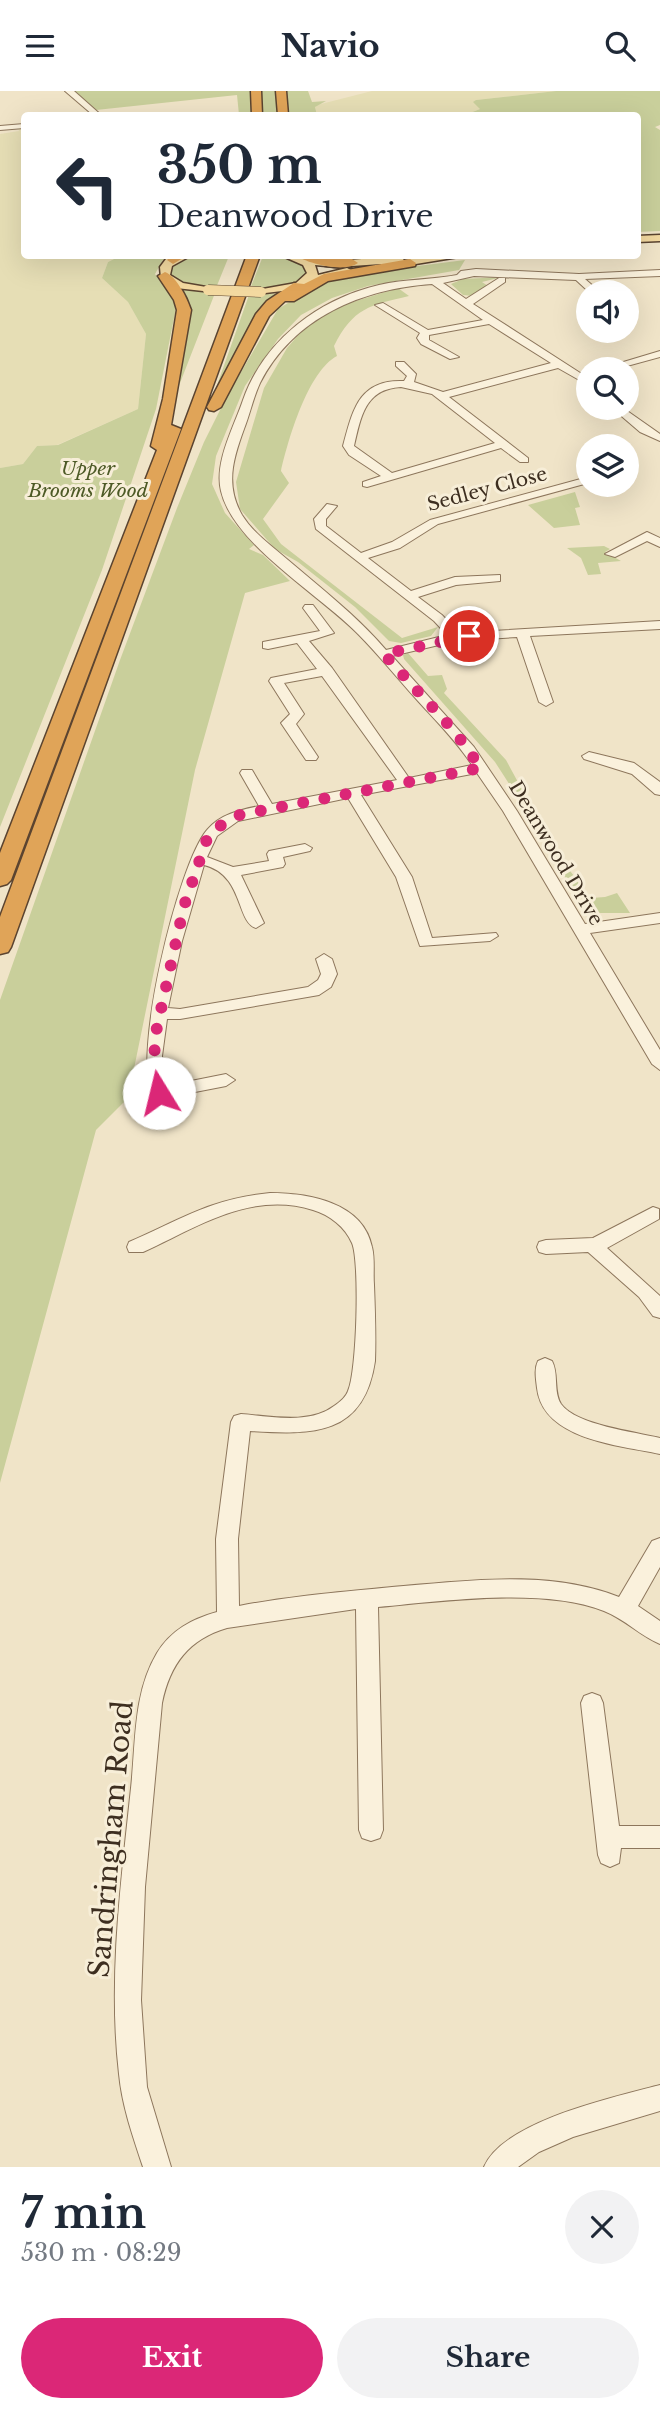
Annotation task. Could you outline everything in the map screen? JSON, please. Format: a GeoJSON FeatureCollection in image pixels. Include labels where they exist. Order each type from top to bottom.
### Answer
{"type":"FeatureCollection","features":[{"type":"Feature","properties":{"kind":"highway"},"geometry":{"type":"LineString","coordinates":[[256,91],[258,112]]}},
{"type":"Feature","properties":{"kind":"highway"},"geometry":{"type":"LineString","coordinates":[[259,112],[264,91]]}},
{"type":"Feature","properties":{"kind":"highway"},"geometry":{"type":"LineString","coordinates":[[264,91],[268,112]]}},
{"type":"Feature","properties":{"kind":"highway"},"geometry":{"type":"LineString","coordinates":[[281,91],[284,112]]}},
{"type":"Feature","properties":{"kind":"highway"},"geometry":{"type":"LineString","coordinates":[[207,340],[238,259]]}},
{"type":"Feature","properties":{"kind":"highway"},"geometry":{"type":"LineString","coordinates":[[0,947],[253,259]]}},
{"type":"Feature","properties":{"kind":"highway"},"geometry":{"type":"LineString","coordinates":[[308,259],[352,263]]}},
{"type":"Feature","properties":{"kind":"highway"},"geometry":{"type":"LineString","coordinates":[[255,328],[279,304],[324,278],[410,263]]}},
{"type":"Feature","properties":{"kind":"highway"},"geometry":{"type":"LineString","coordinates":[[162,456],[158,443],[170,399],[184,310],[181,300],[165,277]]}},
{"type":"Feature","properties":{"kind":"highway"},"geometry":{"type":"LineString","coordinates":[[173,476],[194,452],[216,401],[255,328],[272,304],[304,283]]}},
{"type":"Feature","properties":{"kind":"highway"},"geometry":{"type":"LineString","coordinates":[[0,880],[187,391]]}},
{"type":"Feature","properties":{"kind":"main road"},"geometry":{"type":"LineString","coordinates":[[641,237],[660,235]]}},
{"type":"Feature","properties":{"kind":"main road"},"geometry":{"type":"LineString","coordinates":[[177,259],[165,267],[165,277],[180,286],[261,292],[304,283],[332,273],[436,259]]}},
{"type":"Feature","properties":{"kind":"main road"},"geometry":{"type":"LineString","coordinates":[[299,259],[314,270],[304,283]]}},
{"type":"Feature","properties":{"kind":"main road"},"geometry":{"type":"LineString","coordinates":[[352,263],[388,259]]}},
{"type":"Feature","properties":{"kind":"street"},"geometry":{"type":"LineString","coordinates":[[69,91],[94,112]]}},
{"type":"Feature","properties":{"kind":"street"},"geometry":{"type":"LineString","coordinates":[[0,128],[21,126]]}},
{"type":"Feature","properties":{"kind":"street"},"geometry":{"type":"LineString","coordinates":[[470,259],[476,272]]}},
{"type":"Feature","properties":{"kind":"street","name":"Deanwood Drive"},"geometry":{"type":"LineString","coordinates":[[660,273],[579,277],[476,272],[449,280],[397,284],[355,296],[318,313],[297,329],[272,357],[257,380],[228,458],[223,481],[233,512],[245,529],[261,546],[335,604],[455,732],[510,811],[660,1064]]}},
{"type":"Feature","properties":{"kind":"street"},"geometry":{"type":"LineString","coordinates":[[434,281],[491,321],[576,372]]}},
{"type":"Feature","properties":{"kind":"street"},"geometry":{"type":"LineString","coordinates":[[466,304],[495,282]]}},
{"type":"Feature","properties":{"kind":"street"},"geometry":{"type":"LineString","coordinates":[[380,305],[426,333]]}},
{"type":"Feature","properties":{"kind":"street"},"geometry":{"type":"LineString","coordinates":[[454,357],[422,338],[426,333],[491,321]]}},
{"type":"Feature","properties":{"kind":"street"},"geometry":{"type":"LineString","coordinates":[[639,360],[660,354]]}},
{"type":"Feature","properties":{"kind":"street"},"geometry":{"type":"LineString","coordinates":[[400,364],[412,376],[408,385]]}},
{"type":"Feature","properties":{"kind":"street"},"geometry":{"type":"LineString","coordinates":[[441,396],[561,364]]}},
{"type":"Feature","properties":{"kind":"street"},"geometry":{"type":"LineString","coordinates":[[390,477],[353,453],[349,443],[369,394],[383,387],[408,385],[426,388],[441,396],[524,460]]}},
{"type":"Feature","properties":{"kind":"street"},"geometry":{"type":"LineString","coordinates":[[632,420],[660,438]]}},
{"type":"Feature","properties":{"kind":"street"},"geometry":{"type":"LineString","coordinates":[[644,430],[660,426]]}},
{"type":"Feature","properties":{"kind":"street"},"geometry":{"type":"LineString","coordinates":[[367,484],[503,444]]}},
{"type":"Feature","properties":{"kind":"street","name":"Sedley Close"},"geometry":{"type":"LineString","coordinates":[[361,557],[396,545],[434,522],[576,483]]}},
{"type":"Feature","properties":{"kind":"street"},"geometry":{"type":"LineString","coordinates":[[331,506],[319,524],[444,623],[456,637]]}},
{"type":"Feature","properties":{"kind":"street"},"geometry":{"type":"LineString","coordinates":[[611,554],[647,537],[660,543]]}},
{"type":"Feature","properties":{"kind":"street"},"geometry":{"type":"LineString","coordinates":[[410,595],[455,581],[496,578]]}},
{"type":"Feature","properties":{"kind":"street"},"geometry":{"type":"LineString","coordinates":[[268,645],[328,633],[309,608]]}},
{"type":"Feature","properties":{"kind":"street"},"geometry":{"type":"LineString","coordinates":[[384,654],[456,637],[660,625]]}},
{"type":"Feature","properties":{"kind":"street"},"geometry":{"type":"LineString","coordinates":[[522,633],[546,702]]}},
{"type":"Feature","properties":{"kind":"street"},"geometry":{"type":"LineString","coordinates":[[300,638],[327,671],[405,782]]}},
{"type":"Feature","properties":{"kind":"street"},"geometry":{"type":"LineString","coordinates":[[311,757],[288,723],[295,719],[297,714],[276,681],[327,671]]}},
{"type":"Feature","properties":{"kind":"street"},"geometry":{"type":"LineString","coordinates":[[589,756],[640,771],[652,780],[660,791]]}},
{"type":"Feature","properties":{"kind":"street"},"geometry":{"type":"LineString","coordinates":[[226,1080],[159,1093],[154,1058],[170,962],[207,839],[225,822],[239,815],[481,768]]}},
{"type":"Feature","properties":{"kind":"street"},"geometry":{"type":"LineString","coordinates":[[247,773],[268,809]]}},
{"type":"Feature","properties":{"kind":"street"},"geometry":{"type":"LineString","coordinates":[[352,792],[404,877],[426,943],[490,936]]}},
{"type":"Feature","properties":{"kind":"street"},"geometry":{"type":"LineString","coordinates":[[233,872],[278,863],[274,854],[305,848]]}},
{"type":"Feature","properties":{"kind":"street"},"geometry":{"type":"LineString","coordinates":[[199,860],[220,864],[233,872],[256,923]]}},
{"type":"Feature","properties":{"kind":"street"},"geometry":{"type":"LineString","coordinates":[[579,930],[660,918]]}},
{"type":"Feature","properties":{"kind":"street"},"geometry":{"type":"LineString","coordinates":[[160,1013],[180,1014],[313,991],[325,983],[330,974],[324,959]]}},
{"type":"Feature","properties":{"kind":"street"},"geometry":{"type":"LineString","coordinates":[[136,1247],[224,1206],[270,1200],[311,1203],[340,1215],[360,1235],[363,1246],[363,1365],[357,1395],[350,1404],[328,1419],[310,1423],[241,1422],[227,1539],[228,1618]]}},
{"type":"Feature","properties":{"kind":"street"},"geometry":{"type":"LineString","coordinates":[[546,1247],[593,1245],[609,1240],[653,1214]]}},
{"type":"Feature","properties":{"kind":"street"},"geometry":{"type":"LineString","coordinates":[[593,1245],[607,1261],[645,1290],[660,1311]]}},
{"type":"Feature","properties":{"kind":"street"},"geometry":{"type":"LineString","coordinates":[[545,1366],[550,1402],[560,1416],[660,1446]]}},
{"type":"Feature","properties":{"kind":"street"},"geometry":{"type":"LineString","coordinates":[[624,1609],[660,1547]]}},
{"type":"Feature","properties":{"kind":"street","name":"Sandringham Road"},"geometry":{"type":"LineString","coordinates":[[157,2167],[139,2113],[132,2077],[128,2004],[134,1870],[150,1708],[156,1677],[171,1651],[189,1634],[228,1618],[367,1598],[540,1589],[593,1596],[624,1609],[660,1634]]}},
{"type":"Feature","properties":{"kind":"street"},"geometry":{"type":"LineString","coordinates":[[367,1598],[371,1830]]}},
{"type":"Feature","properties":{"kind":"street"},"geometry":{"type":"LineString","coordinates":[[592,1703],[608,1846],[660,1837]]}},
{"type":"Feature","properties":{"kind":"street"},"geometry":{"type":"LineString","coordinates":[[498,2167],[522,2144],[545,2134],[660,2098]]}},
{"type":"Feature","properties":{"kind":"shaded area"},"geometry":{"type":"Polygon","coordinates":[[[372,91],[556,91],[476,100],[480,109],[472,112],[316,112],[317,105],[372,91]]]}},
{"type":"Feature","properties":{"kind":"shaded area"},"geometry":{"type":"Polygon","coordinates":[[[18,128],[21,128],[21,259],[114,259],[108,262],[102,278],[128,302],[146,334],[138,409],[57,445],[37,446],[23,464],[0,468],[0,134],[19,131],[18,128]]]}},
{"type":"Feature","properties":{"kind":"green space"},"geometry":{"type":"Polygon","coordinates":[[[73,91],[308,91],[312,102],[326,101],[315,107],[316,112],[239,112],[237,95],[96,110],[73,91]]]}},
{"type":"Feature","properties":{"kind":"green space"},"geometry":{"type":"Polygon","coordinates":[[[556,91],[660,91],[660,125],[655,127],[660,130],[660,231],[641,232],[641,112],[472,112],[480,109],[473,102],[556,91]]]}},
{"type":"Feature","properties":{"kind":"green space"},"geometry":{"type":"Polygon","coordinates":[[[114,259],[165,259],[155,274],[177,303],[156,409],[102,570],[0,827],[0,468],[23,464],[37,446],[58,445],[138,409],[146,334],[128,302],[102,278],[108,262],[114,259]]]}},
{"type":"Feature","properties":{"kind":"green space"},"geometry":{"type":"Polygon","coordinates":[[[228,259],[216,288],[191,286],[172,277],[170,270],[182,261],[228,259]]]}},
{"type":"Feature","properties":{"kind":"green space"},"geometry":{"type":"Polygon","coordinates":[[[262,259],[285,259],[305,265],[309,274],[289,286],[250,289],[262,259]]]}},
{"type":"Feature","properties":{"kind":"green space","name":"Upper Brooms Wood"},"geometry":{"type":"Polygon","coordinates":[[[465,260],[459,270],[368,286],[332,298],[301,315],[278,339],[245,386],[216,456],[212,484],[225,513],[254,545],[249,549],[263,555],[290,581],[245,593],[195,770],[128,1098],[96,1130],[0,1483],[0,1000],[120,660],[177,508],[204,442],[227,396],[278,309],[331,277],[465,260]]]}},
{"type":"Feature","properties":{"kind":"green space"},"geometry":{"type":"Polygon","coordinates":[[[502,277],[482,282],[488,286],[473,296],[463,295],[451,284],[463,279],[502,277]]]}},
{"type":"Feature","properties":{"kind":"green space"},"geometry":{"type":"Polygon","coordinates":[[[176,288],[215,293],[175,396],[187,327],[176,288]]]}},
{"type":"Feature","properties":{"kind":"green space"},"geometry":{"type":"Polygon","coordinates":[[[398,288],[409,296],[364,310],[348,323],[341,333],[334,346],[337,356],[317,376],[294,425],[281,471],[289,483],[263,519],[281,544],[402,638],[438,627],[431,636],[401,643],[389,641],[355,607],[298,562],[275,549],[240,509],[236,482],[264,388],[287,348],[307,325],[343,305],[398,288]]]}},
{"type":"Feature","properties":{"kind":"green space"},"geometry":{"type":"Polygon","coordinates":[[[287,293],[273,302],[216,388],[249,295],[287,293]]]}},
{"type":"Feature","properties":{"kind":"green space"},"geometry":{"type":"Polygon","coordinates":[[[575,492],[580,507],[575,508],[580,525],[554,528],[528,505],[575,492]]]}},
{"type":"Feature","properties":{"kind":"green space"},"geometry":{"type":"Polygon","coordinates":[[[604,546],[610,549],[605,552],[621,561],[598,563],[601,574],[588,575],[581,558],[567,548],[604,546]]]}},
{"type":"Feature","properties":{"kind":"green space"},"geometry":{"type":"Polygon","coordinates":[[[408,653],[428,676],[442,675],[447,689],[444,693],[506,760],[557,854],[591,898],[617,893],[630,913],[600,913],[579,896],[495,762],[404,659],[403,655],[408,653]]]}},
{"type":"Feature","properties":{"kind":"route"},"geometry":{"type":"LineString","coordinates":[[159,1093],[154,1058],[156,1032],[184,906],[211,833],[239,815],[481,768],[455,732],[384,654],[439,640],[469,636]]}}]}
